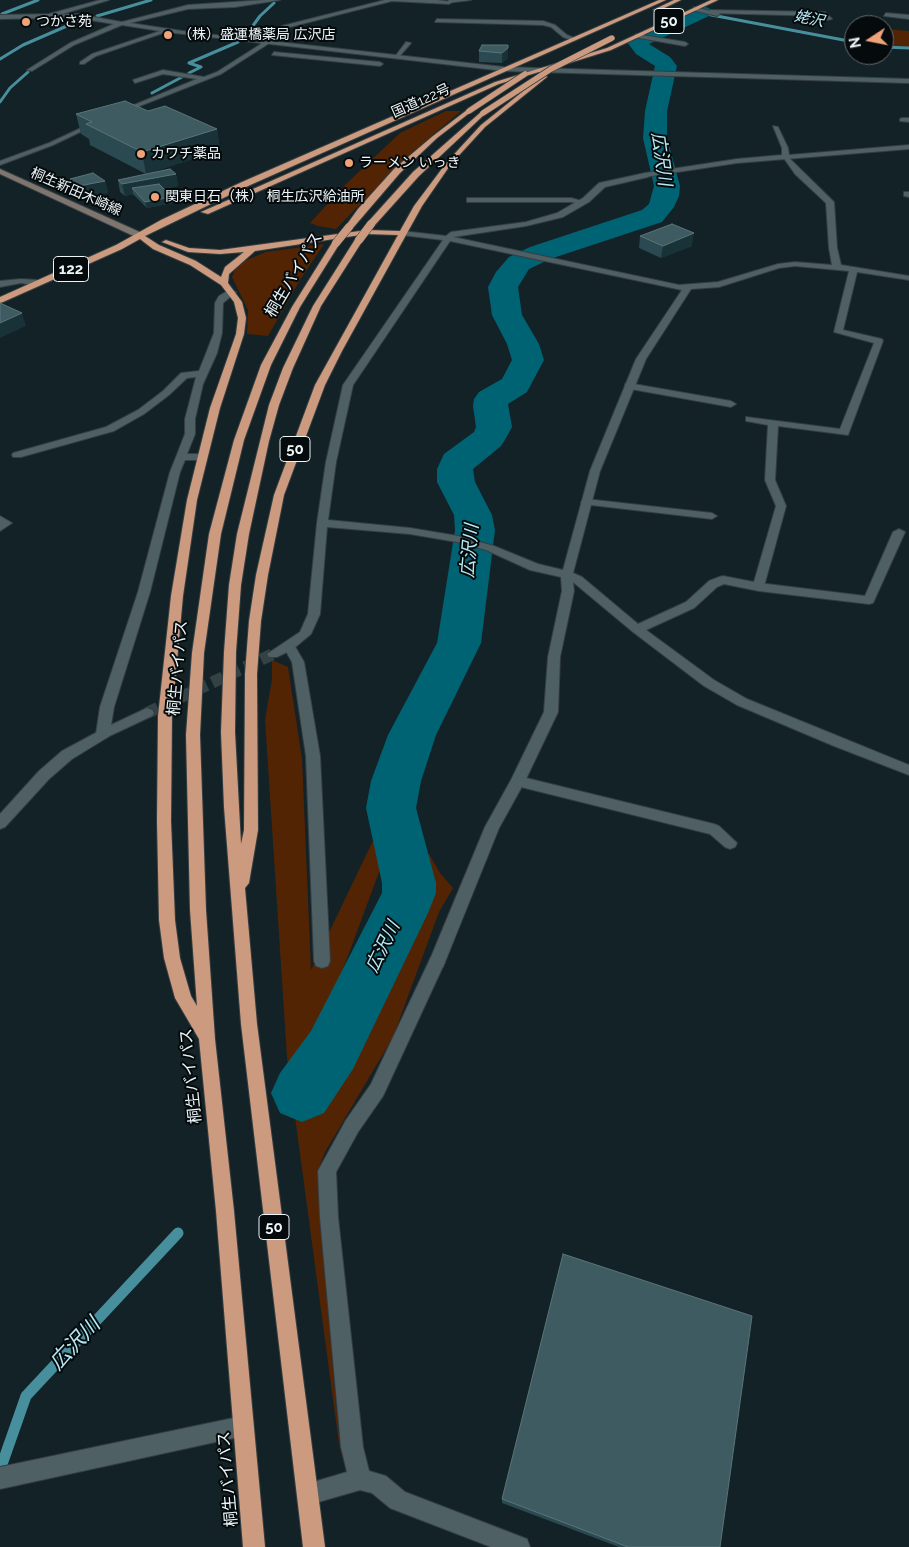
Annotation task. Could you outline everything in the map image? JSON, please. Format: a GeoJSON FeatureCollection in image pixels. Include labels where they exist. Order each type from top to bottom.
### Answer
{"type":"FeatureCollection","features":[{"type":"Feature","properties":{"kind":"highway","name":"国道122号"},"geometry":{"type":"LineString","coordinates":[[0,300],[141,236],[164,222],[245,184],[443,95],[663,0]]}},
{"type":"Feature","properties":{"kind":"highway","name":"50"},"geometry":{"type":"LineString","coordinates":[[587,42],[678,0]]}},
{"type":"Feature","properties":{"kind":"highway","name":"国道122号"},"geometry":{"type":"LineString","coordinates":[[141,236],[168,228],[497,84],[592,55],[714,0]]}},
{"type":"Feature","properties":{"kind":"highway","name":"50"},"geometry":{"type":"LineString","coordinates":[[661,15],[686,4]]}},
{"type":"Feature","properties":{"kind":"highway","name":"50"},"geometry":{"type":"LineString","coordinates":[[314,1547],[249,1024],[231,807],[228,732],[229,672],[235,585],[243,534],[264,440],[288,368],[317,306],[371,224],[416,174],[483,114],[551,69],[620,34]]}},
{"type":"Feature","properties":{"kind":"highway","name":"桐生バイパス"},"geometry":{"type":"LineString","coordinates":[[254,1547],[224,1202],[207,1039],[198,900],[193,735],[198,653],[206,588],[226,486],[239,440],[266,365],[282,333],[336,243],[361,211],[398,171],[435,137],[508,84],[552,59]]}},
{"type":"Feature","properties":{"kind":"highway","name":"50"},"geometry":{"type":"LineString","coordinates":[[238,906],[251,830],[251,674],[255,621],[262,575],[279,495],[320,385],[418,206],[450,163],[483,126],[545,76],[541,70]]}},
{"type":"Feature","properties":{"kind":"highway"},"geometry":{"type":"LineString","coordinates":[[443,95],[454,93],[509,73],[541,70]]}},
{"type":"Feature","properties":{"kind":"highway"},"geometry":{"type":"LineString","coordinates":[[141,236],[195,251],[220,252],[367,232],[402,233]]}},
{"type":"Feature","properties":{"kind":"highway"},"geometry":{"type":"LineString","coordinates":[[141,236],[156,247],[193,263],[228,287]]}},
{"type":"Feature","properties":{"kind":"highway"},"geometry":{"type":"LineString","coordinates":[[207,1039],[183,998],[172,958],[167,920],[164,821],[165,716],[185,541],[202,457],[215,408],[242,326],[241,312],[228,287],[225,274],[232,264],[253,249]]}},
{"type":"Feature","properties":{"kind":"main road","name":"桐生新田木崎線"},"geometry":{"type":"LineString","coordinates":[[0,171],[141,236]]}},
{"type":"Feature","properties":{"kind":"street"},"geometry":{"type":"LineString","coordinates":[[49,16],[106,0]]}},
{"type":"Feature","properties":{"kind":"street"},"geometry":{"type":"LineString","coordinates":[[30,70],[72,44],[99,31],[122,23],[188,7],[235,5],[276,0]]}},
{"type":"Feature","properties":{"kind":"street"},"geometry":{"type":"LineString","coordinates":[[112,115],[228,69],[284,27],[392,0],[449,2],[468,0]]}},
{"type":"Feature","properties":{"kind":"street"},"geometry":{"type":"LineString","coordinates":[[444,7],[449,2]]}},
{"type":"Feature","properties":{"kind":"street"},"geometry":{"type":"LineString","coordinates":[[694,9],[745,20]]}},
{"type":"Feature","properties":{"kind":"street"},"geometry":{"type":"LineString","coordinates":[[710,12],[825,14],[829,19]]}},
{"type":"Feature","properties":{"kind":"street"},"geometry":{"type":"LineString","coordinates":[[894,15],[909,16]]}},
{"type":"Feature","properties":{"kind":"street"},"geometry":{"type":"LineString","coordinates":[[1,17],[77,16],[263,43],[504,69],[909,81]]}},
{"type":"Feature","properties":{"kind":"street"},"geometry":{"type":"LineString","coordinates":[[437,21],[543,23],[553,26],[565,36],[574,39]]}},
{"type":"Feature","properties":{"kind":"street"},"geometry":{"type":"LineString","coordinates":[[82,63],[94,55],[166,30]]}},
{"type":"Feature","properties":{"kind":"street"},"geometry":{"type":"LineString","coordinates":[[636,36],[685,44]]}},
{"type":"Feature","properties":{"kind":"street"},"geometry":{"type":"LineString","coordinates":[[396,57],[408,43]]}},
{"type":"Feature","properties":{"kind":"street"},"geometry":{"type":"LineString","coordinates":[[343,60],[352,53]]}},
{"type":"Feature","properties":{"kind":"street"},"geometry":{"type":"LineString","coordinates":[[274,54],[380,64]]}},
{"type":"Feature","properties":{"kind":"street"},"geometry":{"type":"LineString","coordinates":[[135,81],[163,72],[206,79]]}},
{"type":"Feature","properties":{"kind":"street"},"geometry":{"type":"LineString","coordinates":[[0,163],[51,144],[100,121]]}},
{"type":"Feature","properties":{"kind":"street"},"geometry":{"type":"LineString","coordinates":[[775,127],[785,148],[786,156],[798,172],[830,202],[833,248],[838,267]]}},
{"type":"Feature","properties":{"kind":"street"},"geometry":{"type":"LineString","coordinates":[[272,654],[289,646],[306,634],[314,614],[322,523],[330,462],[348,384],[454,232],[521,224],[560,215],[582,202],[602,185],[655,174],[729,162],[909,147]]}},
{"type":"Feature","properties":{"kind":"street"},"geometry":{"type":"LineString","coordinates":[[470,200],[571,200],[582,202]]}},
{"type":"Feature","properties":{"kind":"street"},"geometry":{"type":"LineString","coordinates":[[402,233],[448,238],[687,289],[719,284],[785,265],[838,267],[909,278]]}},
{"type":"Feature","properties":{"kind":"street"},"geometry":{"type":"LineString","coordinates":[[749,420],[844,433],[879,341],[838,332],[854,269]]}},
{"type":"Feature","properties":{"kind":"street"},"geometry":{"type":"LineString","coordinates":[[0,284],[21,281],[38,284]]}},
{"type":"Feature","properties":{"kind":"street"},"geometry":{"type":"LineString","coordinates":[[103,734],[107,708],[144,592],[175,472],[190,434],[194,401],[218,333],[219,303],[228,287]]}},
{"type":"Feature","properties":{"kind":"street"},"geometry":{"type":"LineString","coordinates":[[360,1479],[352,1447],[330,1227],[327,1171],[352,1126],[377,1090],[438,962],[489,835],[518,781],[551,712],[554,657],[568,591],[567,575],[595,471],[640,359],[687,289]]}},
{"type":"Feature","properties":{"kind":"street"},"geometry":{"type":"LineString","coordinates":[[17,455],[110,429],[141,412],[166,393],[184,375],[202,374]]}},
{"type":"Feature","properties":{"kind":"street"},"geometry":{"type":"LineString","coordinates":[[628,386],[731,404]]}},
{"type":"Feature","properties":{"kind":"street"},"geometry":{"type":"LineString","coordinates":[[759,587],[781,506],[770,480],[773,423]]}},
{"type":"Feature","properties":{"kind":"street"},"geometry":{"type":"LineString","coordinates":[[181,457],[202,457]]}},
{"type":"Feature","properties":{"kind":"street"},"geometry":{"type":"LineString","coordinates":[[586,502],[712,516]]}},
{"type":"Feature","properties":{"kind":"street"},"geometry":{"type":"LineString","coordinates":[[0,519],[7,523],[0,528]]}},
{"type":"Feature","properties":{"kind":"street"},"geometry":{"type":"LineString","coordinates":[[322,523],[410,531],[458,539],[490,548],[534,566],[567,575],[578,580],[637,629],[708,683],[742,702],[909,770]]}},
{"type":"Feature","properties":{"kind":"street"},"geometry":{"type":"LineString","coordinates":[[637,629],[690,605],[713,584],[723,580],[759,587],[869,600],[898,532]]}},
{"type":"Feature","properties":{"kind":"street"},"geometry":{"type":"LineString","coordinates":[[289,646],[298,662],[313,756],[322,961]]}},
{"type":"Feature","properties":{"kind":"street"},"geometry":{"type":"LineString","coordinates":[[0,823],[44,775],[66,755],[103,734],[147,713]]}},
{"type":"Feature","properties":{"kind":"street"},"geometry":{"type":"LineString","coordinates":[[518,781],[714,830],[730,843]]}},
{"type":"Feature","properties":{"kind":"street"},"geometry":{"type":"LineString","coordinates":[[8,1476],[243,1426]]}},
{"type":"Feature","properties":{"kind":"street"},"geometry":{"type":"LineString","coordinates":[[308,1494],[360,1479],[378,1484],[398,1500],[519,1547]]}},
{"type":"Feature","properties":{"kind":"shaded area"},"geometry":{"type":"Polygon","coordinates":[[[894,30],[909,31],[909,47],[894,46],[894,30]]]}},
{"type":"Feature","properties":{"kind":"shaded area"},"geometry":{"type":"Polygon","coordinates":[[[446,111],[461,111],[402,161],[336,229],[310,223],[346,184],[400,133],[446,111]]]}},
{"type":"Feature","properties":{"kind":"shaded area"},"geometry":{"type":"Polygon","coordinates":[[[324,244],[300,280],[268,336],[247,334],[248,310],[232,277],[236,268],[244,261],[266,252],[324,244]]]}},
{"type":"Feature","properties":{"kind":"shaded area"},"geometry":{"type":"Polygon","coordinates":[[[272,660],[288,667],[302,759],[311,970],[451,678],[329,1007],[298,1069],[305,1116],[345,1053],[418,903],[420,873],[416,857],[429,854],[440,873],[453,888],[439,912],[393,1037],[325,1152],[319,1168],[319,1209],[341,1459],[287,1057],[265,720],[272,679],[272,660]]]}},
{"type":"Feature","properties":{"kind":"building"},"geometry":{"type":"Polygon","coordinates":[[[482,45],[508,45],[508,48],[502,53],[479,51],[482,45]]]}},
{"type":"Feature","properties":{"kind":"building"},"geometry":{"type":"Polygon","coordinates":[[[125,101],[148,111],[165,106],[217,129],[142,152],[86,124],[92,122],[76,114],[125,101]]]}},
{"type":"Feature","properties":{"kind":"building"},"geometry":{"type":"Polygon","coordinates":[[[170,169],[176,174],[122,184],[118,180],[170,169]]]}},
{"type":"Feature","properties":{"kind":"building"},"geometry":{"type":"Polygon","coordinates":[[[93,173],[105,181],[79,186],[70,179],[93,173]]]}},
{"type":"Feature","properties":{"kind":"building"},"geometry":{"type":"Polygon","coordinates":[[[159,184],[172,197],[145,202],[132,188],[159,184]]]}},
{"type":"Feature","properties":{"kind":"building"},"geometry":{"type":"Polygon","coordinates":[[[672,224],[694,233],[663,246],[640,236],[672,224]]]}},
{"type":"Feature","properties":{"kind":"building"},"geometry":{"type":"Polygon","coordinates":[[[0,303],[22,313],[0,323],[0,303]]]}},
{"type":"Feature","properties":{"kind":"building"},"geometry":{"type":"Polygon","coordinates":[[[563,1254],[752,1316],[720,1547],[628,1547],[502,1499],[563,1254]]]}},
{"type":"Feature","properties":{"kind":"waterway"},"geometry":{"type":"LineString","coordinates":[[2,14],[38,0]]}},
{"type":"Feature","properties":{"kind":"waterway"},"geometry":{"type":"LineString","coordinates":[[97,16],[151,0]]}},
{"type":"Feature","properties":{"kind":"waterway"},"geometry":{"type":"LineString","coordinates":[[244,38],[260,16],[274,3]]}},
{"type":"Feature","properties":{"kind":"waterway","name":"広沢川"},"geometry":{"type":"LineString","coordinates":[[649,37],[702,12]]}},
{"type":"Feature","properties":{"kind":"waterway","name":"姥沢"},"geometry":{"type":"LineString","coordinates":[[701,13],[844,40]]}},
{"type":"Feature","properties":{"kind":"waterway"},"geometry":{"type":"LineString","coordinates":[[0,59],[23,45],[83,19]]}},
{"type":"Feature","properties":{"kind":"waterway","name":"広沢川"},"geometry":{"type":"LineString","coordinates":[[302,1093],[332,1050],[401,913],[409,893],[409,883],[391,808],[396,781],[412,735],[459,643],[475,530],[473,515],[456,482],[455,469],[457,462],[488,438],[494,427],[490,406],[491,399],[515,385],[528,360],[523,344],[507,315],[503,287],[511,272],[519,263],[540,253],[652,216],[661,207],[666,196],[667,186],[655,138],[656,111],[666,66],[663,61],[643,50],[637,42],[642,40]]}},
{"type":"Feature","properties":{"kind":"waterway"},"geometry":{"type":"LineString","coordinates":[[189,73],[201,67],[189,63],[238,42]]}},
{"type":"Feature","properties":{"kind":"waterway","name":"姥沢"},"geometry":{"type":"LineString","coordinates":[[894,47],[909,48]]}},
{"type":"Feature","properties":{"kind":"waterway"},"geometry":{"type":"LineString","coordinates":[[0,102],[10,88],[28,72]]}},
{"type":"Feature","properties":{"kind":"waterway"},"geometry":{"type":"LineString","coordinates":[[152,93],[182,77]]}},
{"type":"Feature","properties":{"kind":"waterway","name":"広沢川"},"geometry":{"type":"LineString","coordinates":[[0,1470],[26,1396],[178,1233]]}},
{"type":"Feature","properties":{"kind":"tunnel"},"geometry":{"type":"LineString","coordinates":[[147,713],[273,654]]}},
{"type":"Feature","properties":{"kind":"place","name":"つかさ苑"},"geometry":{"type":"Point","coordinates":[26,22]}},
{"type":"Feature","properties":{"kind":"place","name":"（株）盛運橋薬局 広沢店"},"geometry":{"type":"Point","coordinates":[168,35]}},
{"type":"Feature","properties":{"kind":"place","name":"カワチ薬品"},"geometry":{"type":"Point","coordinates":[141,154]}},
{"type":"Feature","properties":{"kind":"place","name":"ラーメン いっき"},"geometry":{"type":"Point","coordinates":[349,163]}},
{"type":"Feature","properties":{"kind":"place","name":"関東日石（株） 桐生広沢給油所"},"geometry":{"type":"Point","coordinates":[155,197]}}]}
